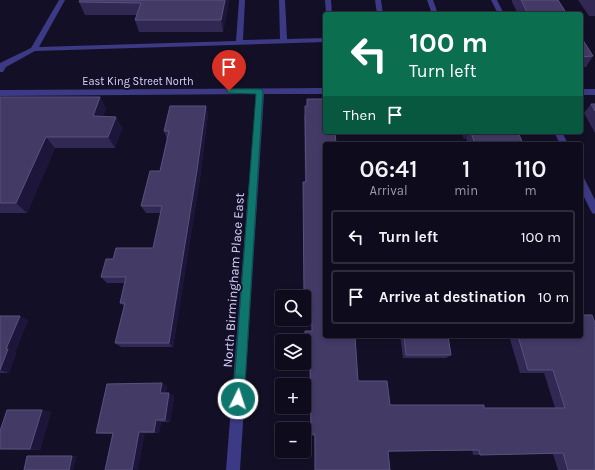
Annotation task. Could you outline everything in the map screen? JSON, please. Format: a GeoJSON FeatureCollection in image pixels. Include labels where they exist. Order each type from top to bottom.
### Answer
{"type":"FeatureCollection","features":[{"type":"Feature","properties":{"kind":"street"},"geometry":{"type":"LineString","coordinates":[[34,50],[62,0]]}},
{"type":"Feature","properties":{"kind":"street"},"geometry":{"type":"LineString","coordinates":[[239,43],[242,0]]}},
{"type":"Feature","properties":{"kind":"street"},"geometry":{"type":"LineString","coordinates":[[282,0],[284,41]]}},
{"type":"Feature","properties":{"kind":"street"},"geometry":{"type":"LineString","coordinates":[[328,0],[329,12]]}},
{"type":"Feature","properties":{"kind":"street"},"geometry":{"type":"LineString","coordinates":[[378,0],[380,12]]}},
{"type":"Feature","properties":{"kind":"street"},"geometry":{"type":"LineString","coordinates":[[430,0],[434,12]]}},
{"type":"Feature","properties":{"kind":"street"},"geometry":{"type":"LineString","coordinates":[[494,0],[500,12]]}},
{"type":"Feature","properties":{"kind":"street"},"geometry":{"type":"LineString","coordinates":[[0,70],[3,65],[34,50],[323,40]]}},
{"type":"Feature","properties":{"kind":"street"},"geometry":{"type":"LineString","coordinates":[[313,92],[323,88]]}},
{"type":"Feature","properties":{"kind":"street","name":"North Birmingham Place East"},"geometry":{"type":"LineString","coordinates":[[233,470],[260,91]]}},
{"type":"Feature","properties":{"kind":"street","name":"East King Street North"},"geometry":{"type":"LineString","coordinates":[[0,92],[323,92]]}},
{"type":"Feature","properties":{"kind":"street"},"geometry":{"type":"LineString","coordinates":[[583,92],[595,92]]}},
{"type":"Feature","properties":{"kind":"street"},"geometry":{"type":"LineString","coordinates":[[583,185],[595,210]]}},
{"type":"Feature","properties":{"kind":"building"},"geometry":{"type":"Polygon","coordinates":[[[80,0],[225,0],[221,20],[135,20],[141,3],[79,2],[80,0]]]}},
{"type":"Feature","properties":{"kind":"building"},"geometry":{"type":"Polygon","coordinates":[[[521,0],[558,0],[566,12],[527,12],[521,0]]]}},
{"type":"Feature","properties":{"kind":"building"},"geometry":{"type":"Polygon","coordinates":[[[583,40],[593,56],[583,57],[583,40]]]}},
{"type":"Feature","properties":{"kind":"building"},"geometry":{"type":"Polygon","coordinates":[[[0,97],[100,97],[93,116],[116,117],[108,137],[46,137],[16,203],[0,203],[0,97]]]}},
{"type":"Feature","properties":{"kind":"building"},"geometry":{"type":"Polygon","coordinates":[[[307,99],[323,99],[323,134],[335,134],[336,142],[323,142],[323,338],[355,338],[358,381],[387,381],[390,405],[484,405],[484,408],[565,408],[553,370],[528,370],[519,338],[583,338],[583,315],[592,315],[595,323],[595,470],[568,470],[563,453],[480,455],[479,450],[388,451],[390,470],[315,470],[315,434],[311,434],[311,334],[305,334],[305,331],[312,331],[311,290],[304,290],[303,182],[306,182],[305,106],[307,106],[307,99]]]}},
{"type":"Feature","properties":{"kind":"building"},"geometry":{"type":"Polygon","coordinates":[[[591,104],[595,104],[595,111],[591,104]]]}},
{"type":"Feature","properties":{"kind":"building"},"geometry":{"type":"Polygon","coordinates":[[[170,106],[206,106],[169,343],[115,343],[125,303],[120,303],[126,277],[101,277],[106,259],[113,259],[116,248],[153,248],[162,206],[141,206],[150,171],[160,171],[169,131],[164,131],[170,106]]]}},
{"type":"Feature","properties":{"kind":"building"},"geometry":{"type":"Polygon","coordinates":[[[472,134],[519,134],[522,142],[474,142],[472,134]]]}},
{"type":"Feature","properties":{"kind":"building"},"geometry":{"type":"Polygon","coordinates":[[[0,316],[20,316],[6,349],[8,349],[0,370],[0,316]]]}},
{"type":"Feature","properties":{"kind":"building"},"geometry":{"type":"Polygon","coordinates":[[[404,338],[448,338],[451,355],[406,355],[404,338]]]}},
{"type":"Feature","properties":{"kind":"building"},"geometry":{"type":"Polygon","coordinates":[[[162,383],[160,393],[169,393],[165,420],[156,420],[154,432],[139,432],[132,470],[105,470],[113,433],[96,433],[107,384],[162,383]]]}},
{"type":"Feature","properties":{"kind":"building"},"geometry":{"type":"Polygon","coordinates":[[[7,410],[42,410],[30,449],[0,449],[0,431],[7,410]]]}},
{"type":"Feature","properties":{"kind":"building"},"geometry":{"type":"Polygon","coordinates":[[[27,456],[72,456],[69,470],[24,470],[27,456]]]}},
{"type":"Feature","properties":{"kind":"route"},"geometry":{"type":"LineString","coordinates":[[229,91],[260,91],[238,399]]}}]}
